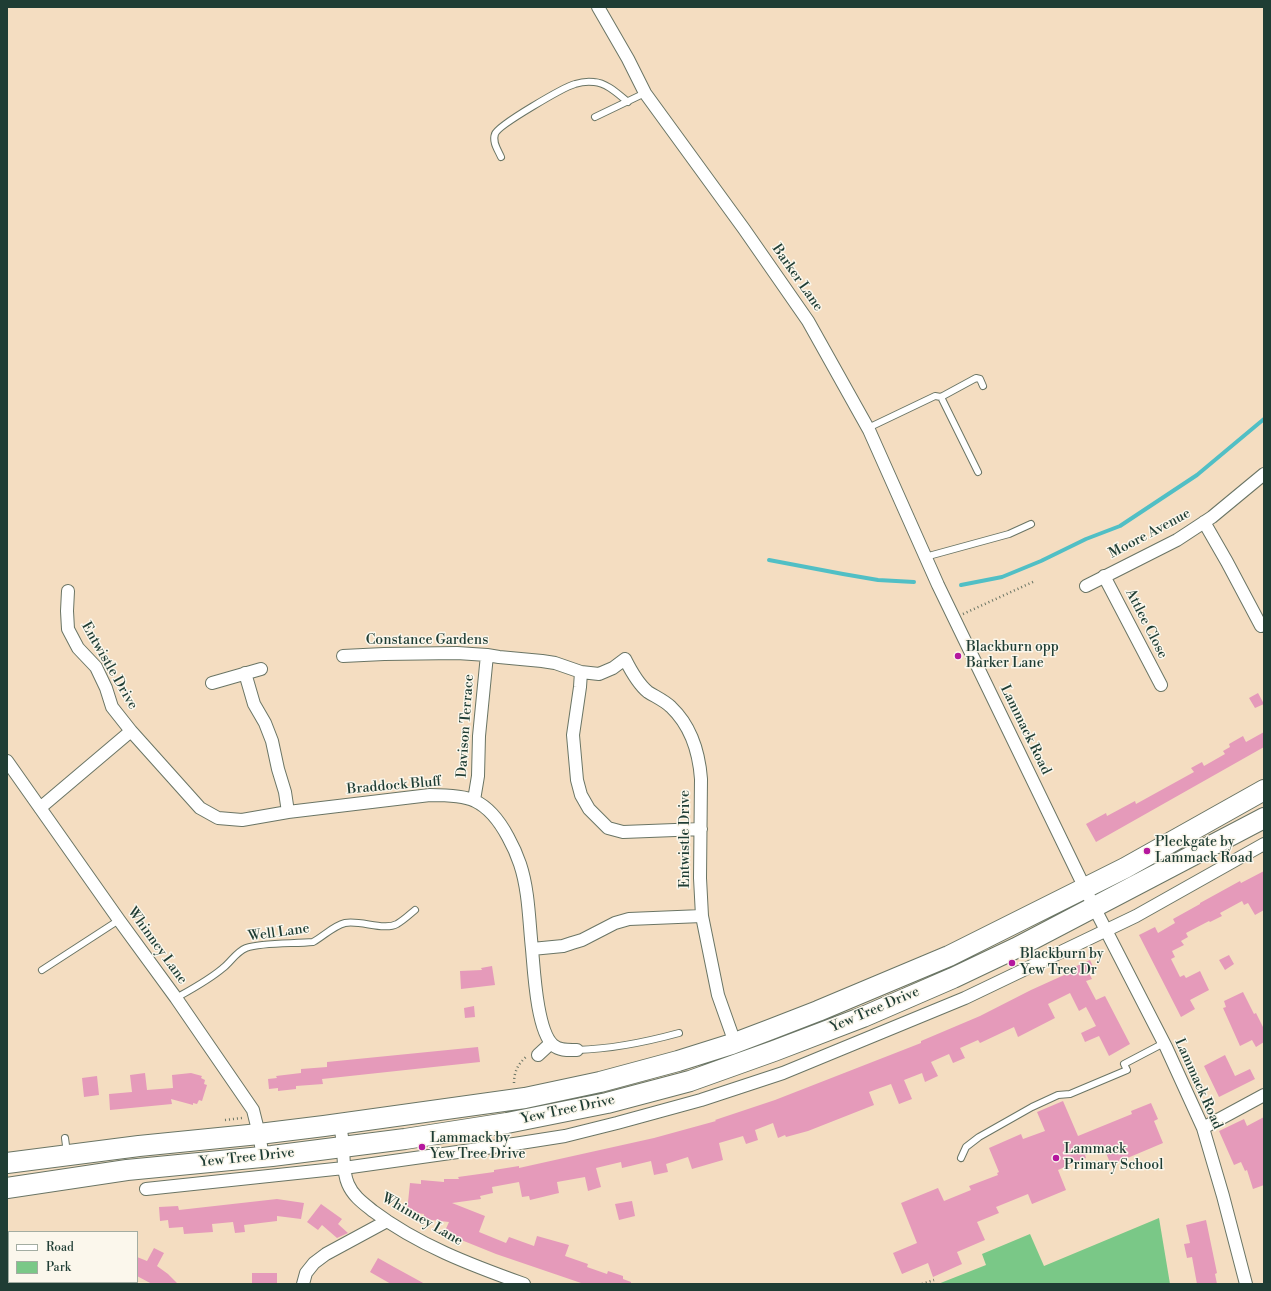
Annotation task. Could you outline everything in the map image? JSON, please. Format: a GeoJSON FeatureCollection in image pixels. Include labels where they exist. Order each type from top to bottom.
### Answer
{"type":"FeatureCollection","features":[{"type":"Feature","properties":{"kind":"highway","name":"Yew Tree Drive"},"geometry":{"type":"LineString","coordinates":[[7,1163],[66,1146],[139,1146],[257,1125],[340,1124],[525,1098],[600,1082],[678,1061],[735,1043],[818,1011],[949,956],[1125,868],[1264,790]]}},
{"type":"Feature","properties":{"kind":"highway","name":"Yew Tree Drive"},"geometry":{"type":"LineString","coordinates":[[7,1188],[127,1170],[262,1157],[343,1147],[507,1123],[607,1103],[690,1081],[863,1017],[953,978],[1016,948],[1264,818]]}},
{"type":"Feature","properties":{"kind":"highway"},"geometry":{"type":"LineString","coordinates":[[735,1043],[742,1062]]}},
{"type":"Feature","properties":{"kind":"street","name":"Barker Lane"},"geometry":{"type":"LineString","coordinates":[[598,7],[628,59],[645,94],[740,222],[808,321],[868,428],[938,585]]}},
{"type":"Feature","properties":{"kind":"street","name":"Moore Avenue"},"geometry":{"type":"LineString","coordinates":[[1086,586],[1177,540],[1204,522],[1264,474]]}},
{"type":"Feature","properties":{"kind":"street"},"geometry":{"type":"LineString","coordinates":[[1204,522],[1261,626]]}},
{"type":"Feature","properties":{"kind":"street","name":"Attlee Close"},"geometry":{"type":"LineString","coordinates":[[1104,576],[1161,686]]}},
{"type":"Feature","properties":{"kind":"street","name":"Lammack Road"},"geometry":{"type":"LineString","coordinates":[[938,585],[1085,889],[1164,1043],[1203,1128],[1223,1196],[1246,1284]]}},
{"type":"Feature","properties":{"kind":"street","name":"Entwistle Drive"},"geometry":{"type":"LineString","coordinates":[[40,808],[131,731],[112,707],[106,688],[96,667],[78,648],[68,629],[68,591]]}},
{"type":"Feature","properties":{"kind":"street","name":"Constance Gardens"},"geometry":{"type":"LineString","coordinates":[[343,656],[450,653],[487,654],[498,657],[542,660],[581,672],[599,674],[613,668],[625,659]]}},
{"type":"Feature","properties":{"kind":"street","name":"Davison Terrace"},"geometry":{"type":"LineString","coordinates":[[474,800],[478,776],[479,736],[487,654]]}},
{"type":"Feature","properties":{"kind":"street","name":"Entwistle Drive"},"geometry":{"type":"LineString","coordinates":[[625,659],[638,681],[647,691],[670,706],[679,716],[693,738],[697,751],[700,765],[700,878],[702,916],[718,995],[735,1043]]}},
{"type":"Feature","properties":{"kind":"street"},"geometry":{"type":"LineString","coordinates":[[212,683],[261,669]]}},
{"type":"Feature","properties":{"kind":"street"},"geometry":{"type":"LineString","coordinates":[[581,672],[573,735],[577,780],[581,795],[589,809],[608,828],[624,832],[701,829]]}},
{"type":"Feature","properties":{"kind":"street"},"geometry":{"type":"LineString","coordinates":[[246,673],[254,704],[265,723],[272,741],[285,792],[288,812]]}},
{"type":"Feature","properties":{"kind":"street","name":"Braddock Bluff"},"geometry":{"type":"LineString","coordinates":[[131,731],[200,808],[218,818],[242,820],[288,812],[430,795],[446,795],[474,800],[487,809],[504,828],[516,852],[520,865],[525,888],[540,1017],[548,1039],[551,1043]]}},
{"type":"Feature","properties":{"kind":"street","name":"Whinney Lane"},"geometry":{"type":"LineString","coordinates":[[7,761],[176,998],[253,1110],[262,1157]]}},
{"type":"Feature","properties":{"kind":"street"},"geometry":{"type":"LineString","coordinates":[[146,1189],[344,1168],[565,1136],[617,1124],[701,1100],[783,1072],[965,998],[1136,916],[1264,844]]}},
{"type":"Feature","properties":{"kind":"street"},"geometry":{"type":"LineString","coordinates":[[532,950],[572,944],[615,923],[629,919],[702,916]]}},
{"type":"Feature","properties":{"kind":"street"},"geometry":{"type":"LineString","coordinates":[[538,1055],[551,1043],[562,1049],[577,1050]]}},
{"type":"Feature","properties":{"kind":"street"},"geometry":{"type":"LineString","coordinates":[[1203,1128],[1264,1095]]}},
{"type":"Feature","properties":{"kind":"street","name":"Whinney Lane"},"geometry":{"type":"LineString","coordinates":[[340,1124],[344,1168],[348,1184],[357,1198],[387,1221],[441,1252],[524,1284]]}},
{"type":"Feature","properties":{"kind":"street"},"geometry":{"type":"LineString","coordinates":[[303,1284],[306,1273],[314,1262],[387,1221]]}},
{"type":"Feature","properties":{"kind":"lane"},"geometry":{"type":"LineString","coordinates":[[501,157],[494,141],[496,130],[515,117],[570,86],[585,82],[601,84],[628,102]]}},
{"type":"Feature","properties":{"kind":"lane"},"geometry":{"type":"LineString","coordinates":[[595,117],[645,94]]}},
{"type":"Feature","properties":{"kind":"lane"},"geometry":{"type":"LineString","coordinates":[[868,428],[935,396],[941,396],[976,378],[980,379],[983,386]]}},
{"type":"Feature","properties":{"kind":"lane"},"geometry":{"type":"LineString","coordinates":[[941,396],[978,472]]}},
{"type":"Feature","properties":{"kind":"lane"},"geometry":{"type":"LineString","coordinates":[[925,557],[1009,534],[1031,524]]}},
{"type":"Feature","properties":{"kind":"lane","name":"Well Lane"},"geometry":{"type":"LineString","coordinates":[[176,998],[213,976],[224,968],[236,954],[245,949],[256,945],[313,942],[339,925],[346,923],[353,922],[390,926],[397,924],[415,910]]}},
{"type":"Feature","properties":{"kind":"lane"},"geometry":{"type":"LineString","coordinates":[[42,970],[119,920]]}},
{"type":"Feature","properties":{"kind":"lane"},"geometry":{"type":"LineString","coordinates":[[577,1050],[630,1045],[679,1033]]}},
{"type":"Feature","properties":{"kind":"lane"},"geometry":{"type":"LineString","coordinates":[[961,1158],[966,1147],[979,1137],[1058,1095],[1070,1094],[1127,1070],[1124,1064],[1164,1043]]}},
{"type":"Feature","properties":{"kind":"path"},"geometry":{"type":"LineString","coordinates":[[954,618],[1035,581]]}},
{"type":"Feature","properties":{"kind":"path"},"geometry":{"type":"LineString","coordinates":[[508,1084],[514,1083],[514,1073],[521,1061],[527,1055],[538,1055]]}},
{"type":"Feature","properties":{"kind":"path"},"geometry":{"type":"LineString","coordinates":[[220,1120],[257,1125]]}},
{"type":"Feature","properties":{"kind":"path"},"geometry":{"type":"LineString","coordinates":[[922,1284],[934,1280]]}},
{"type":"Feature","properties":{"kind":"green space"},"geometry":{"type":"Polygon","coordinates":[[[1159,1218],[1170,1284],[938,1284],[986,1265],[982,1254],[1030,1234],[1044,1266],[1159,1218]]]}},
{"type":"Feature","properties":{"kind":"building"},"geometry":{"type":"Polygon","coordinates":[[[1258,693],[1264,704],[1255,708],[1249,698],[1258,693]]]}},
{"type":"Feature","properties":{"kind":"building"},"geometry":{"type":"Polygon","coordinates":[[[1264,732],[1264,747],[1096,842],[1086,824],[1106,813],[1107,816],[1135,801],[1136,804],[1194,772],[1191,768],[1202,762],[1204,766],[1225,754],[1223,751],[1230,747],[1229,744],[1243,736],[1246,742],[1264,732]]]}},
{"type":"Feature","properties":{"kind":"building"},"geometry":{"type":"Polygon","coordinates":[[[1264,871],[1264,910],[1255,915],[1248,903],[1244,905],[1242,901],[1220,913],[1222,916],[1186,933],[1188,937],[1181,941],[1184,945],[1172,951],[1175,957],[1171,959],[1180,977],[1184,975],[1186,978],[1200,971],[1209,990],[1190,1000],[1195,1009],[1181,1017],[1139,935],[1155,927],[1158,933],[1175,923],[1173,919],[1200,903],[1240,881],[1241,883],[1264,871]]]}},
{"type":"Feature","properties":{"kind":"building"},"geometry":{"type":"Polygon","coordinates":[[[1229,955],[1234,964],[1225,970],[1219,960],[1229,955]]]}},
{"type":"Feature","properties":{"kind":"building"},"geometry":{"type":"Polygon","coordinates":[[[1090,960],[1095,971],[1089,973],[1092,979],[1086,981],[1096,1000],[1105,996],[1130,1044],[1109,1056],[1099,1036],[1085,1042],[1081,1033],[1096,1026],[1086,1007],[1079,1011],[1070,993],[1048,1004],[1055,1018],[1018,1037],[1014,1027],[980,1043],[978,1040],[960,1048],[965,1058],[953,1063],[949,1054],[931,1062],[938,1076],[925,1082],[922,1073],[904,1080],[912,1099],[899,1104],[891,1084],[869,1092],[874,1105],[808,1131],[786,1137],[785,1135],[778,1138],[773,1123],[755,1130],[758,1140],[746,1144],[743,1136],[719,1143],[723,1160],[692,1169],[688,1157],[666,1164],[668,1172],[654,1175],[651,1161],[622,1168],[621,1162],[596,1168],[601,1187],[588,1191],[585,1177],[557,1182],[559,1193],[530,1200],[529,1196],[522,1197],[519,1182],[492,1187],[493,1193],[480,1196],[481,1199],[452,1203],[485,1216],[479,1232],[506,1243],[509,1237],[534,1246],[537,1236],[569,1245],[565,1256],[588,1264],[587,1267],[607,1274],[608,1271],[623,1276],[623,1279],[631,1282],[631,1284],[584,1284],[496,1254],[444,1233],[449,1222],[423,1219],[424,1214],[407,1212],[410,1183],[421,1184],[421,1180],[444,1182],[444,1179],[459,1179],[458,1177],[494,1172],[494,1170],[519,1166],[519,1168],[654,1138],[716,1121],[715,1120],[775,1100],[921,1043],[921,1041],[980,1016],[1073,971],[1072,968],[1090,960]]]}},
{"type":"Feature","properties":{"kind":"building"},"geometry":{"type":"Polygon","coordinates":[[[492,966],[495,985],[461,989],[460,971],[482,970],[481,968],[492,966]]]}},
{"type":"Feature","properties":{"kind":"building"},"geometry":{"type":"Polygon","coordinates":[[[1243,992],[1254,1014],[1256,1013],[1264,1029],[1264,1042],[1256,1047],[1252,1040],[1240,1046],[1223,1008],[1226,1007],[1224,1001],[1243,992]]]}},
{"type":"Feature","properties":{"kind":"building"},"geometry":{"type":"Polygon","coordinates":[[[474,1006],[475,1017],[465,1018],[464,1008],[474,1006]]]}},
{"type":"Feature","properties":{"kind":"building"},"geometry":{"type":"Polygon","coordinates":[[[478,1047],[480,1062],[322,1079],[323,1084],[296,1086],[296,1089],[278,1091],[278,1088],[269,1089],[268,1079],[277,1078],[276,1076],[301,1073],[301,1069],[327,1067],[327,1062],[478,1047]]]}},
{"type":"Feature","properties":{"kind":"building"},"geometry":{"type":"Polygon","coordinates":[[[1225,1055],[1235,1076],[1250,1069],[1255,1079],[1219,1097],[1204,1066],[1225,1055]]]}},
{"type":"Feature","properties":{"kind":"building"},"geometry":{"type":"Polygon","coordinates":[[[145,1073],[147,1090],[173,1088],[172,1075],[191,1073],[202,1076],[201,1078],[205,1080],[204,1084],[207,1085],[202,1101],[199,1100],[197,1104],[193,1103],[193,1105],[171,1099],[172,1104],[110,1110],[109,1094],[132,1092],[130,1075],[145,1073]]]}},
{"type":"Feature","properties":{"kind":"building"},"geometry":{"type":"Polygon","coordinates":[[[97,1076],[99,1095],[84,1097],[82,1078],[97,1076]]]}},
{"type":"Feature","properties":{"kind":"building"},"geometry":{"type":"Polygon","coordinates":[[[1063,1101],[1078,1136],[1132,1114],[1131,1111],[1151,1103],[1158,1119],[1154,1121],[1163,1143],[1111,1165],[1104,1148],[1085,1155],[1086,1158],[1058,1170],[1066,1190],[1032,1204],[1028,1194],[996,1207],[999,1213],[977,1222],[985,1240],[957,1252],[962,1264],[933,1277],[928,1263],[902,1274],[893,1253],[917,1243],[901,1203],[938,1188],[944,1201],[971,1190],[969,1186],[998,1175],[997,1173],[999,1172],[989,1148],[1021,1134],[1023,1139],[1045,1131],[1037,1112],[1063,1101]]]}},
{"type":"Feature","properties":{"kind":"building"},"geometry":{"type":"Polygon","coordinates":[[[1264,1117],[1264,1185],[1253,1189],[1247,1170],[1245,1171],[1241,1162],[1234,1165],[1219,1131],[1244,1119],[1247,1126],[1264,1117]]]}},
{"type":"Feature","properties":{"kind":"building"},"geometry":{"type":"Polygon","coordinates":[[[277,1199],[304,1203],[301,1219],[277,1216],[277,1221],[244,1225],[245,1232],[235,1233],[233,1222],[212,1224],[213,1232],[184,1234],[183,1227],[169,1228],[168,1220],[160,1221],[159,1207],[178,1206],[179,1210],[277,1199]]]}},
{"type":"Feature","properties":{"kind":"building"},"geometry":{"type":"Polygon","coordinates":[[[632,1201],[635,1216],[619,1220],[615,1204],[632,1201]]]}},
{"type":"Feature","properties":{"kind":"building"},"geometry":{"type":"Polygon","coordinates":[[[321,1204],[342,1219],[338,1224],[348,1233],[337,1238],[322,1225],[318,1230],[307,1222],[321,1204]]]}},
{"type":"Feature","properties":{"kind":"building"},"geometry":{"type":"Polygon","coordinates":[[[1206,1220],[1217,1273],[1215,1274],[1217,1284],[1197,1284],[1192,1257],[1187,1258],[1184,1244],[1190,1243],[1186,1225],[1206,1220]]]}},
{"type":"Feature","properties":{"kind":"building"},"geometry":{"type":"Polygon","coordinates":[[[154,1248],[164,1253],[157,1266],[178,1284],[152,1284],[138,1277],[138,1257],[147,1261],[154,1248]]]}},
{"type":"Feature","properties":{"kind":"building"},"geometry":{"type":"Polygon","coordinates":[[[378,1258],[425,1284],[391,1284],[370,1272],[378,1258]]]}},
{"type":"Feature","properties":{"kind":"building"},"geometry":{"type":"Polygon","coordinates":[[[252,1273],[277,1273],[277,1284],[252,1284],[252,1273]]]}},
{"type":"Feature","properties":{"kind":"waterway"},"geometry":{"type":"LineString","coordinates":[[961,585],[1002,577],[1041,561],[1086,539],[1120,526],[1197,475],[1264,419]]}},
{"type":"Feature","properties":{"kind":"waterway"},"geometry":{"type":"LineString","coordinates":[[769,560],[878,580],[914,582]]}},
{"type":"Feature","properties":{"kind":"place","name":"Blackburn opp Barker Lane"},"geometry":{"type":"Point","coordinates":[958,656]}},
{"type":"Feature","properties":{"kind":"place","name":"Pleckgate by Lammack Road"},"geometry":{"type":"Point","coordinates":[1147,851]}},
{"type":"Feature","properties":{"kind":"place","name":"Blackburn by Yew Tree Dr"},"geometry":{"type":"Point","coordinates":[1012,963]}},
{"type":"Feature","properties":{"kind":"place","name":"Lammack by Yew Tree Drive"},"geometry":{"type":"Point","coordinates":[422,1147]}},
{"type":"Feature","properties":{"kind":"place","name":"Lammack Primary School"},"geometry":{"type":"Point","coordinates":[1056,1158]}}]}
